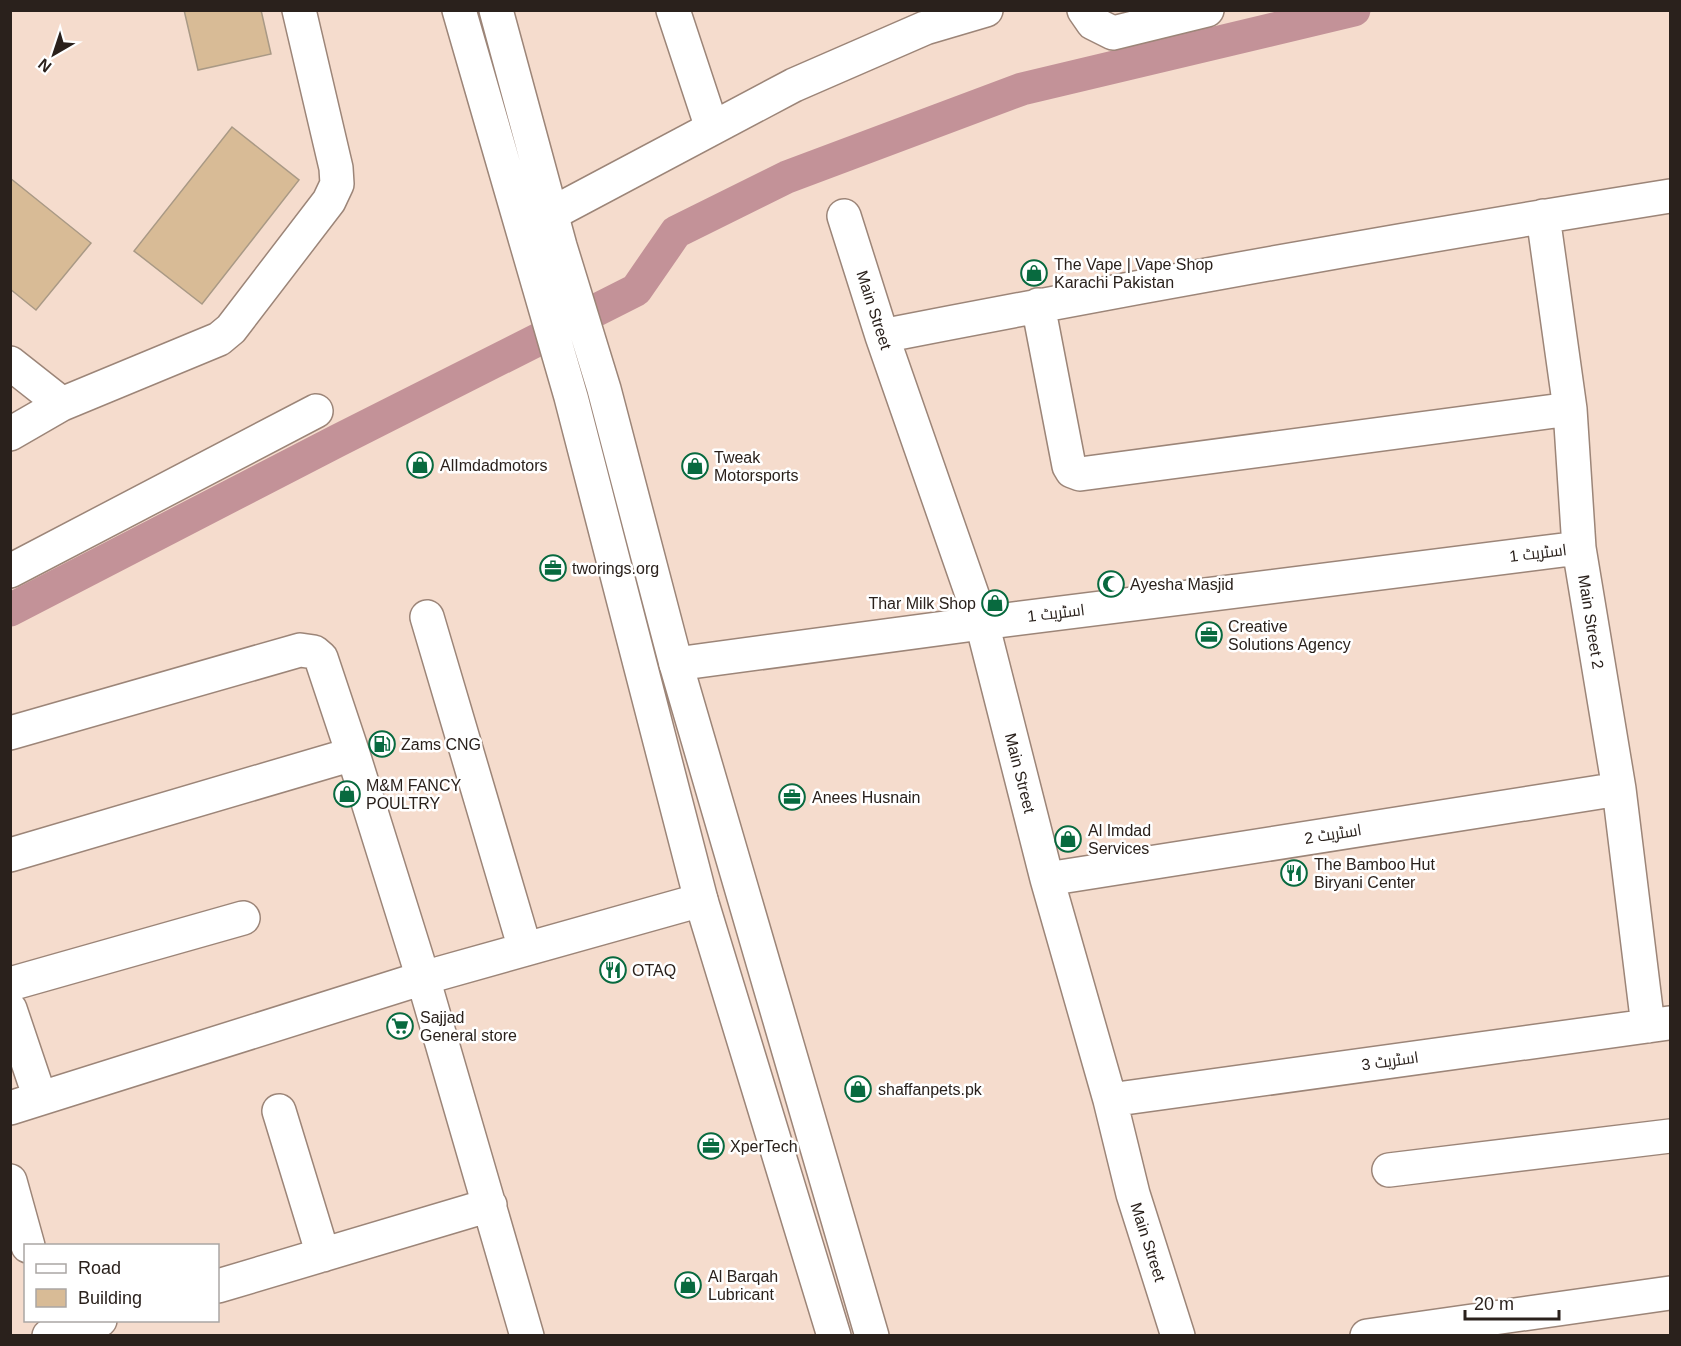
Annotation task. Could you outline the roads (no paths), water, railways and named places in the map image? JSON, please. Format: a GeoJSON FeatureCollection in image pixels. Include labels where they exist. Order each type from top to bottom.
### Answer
{"type":"FeatureCollection","features":[{"type":"Feature","properties":{"kind":"street"},"geometry":{"type":"LineString","coordinates":[[10,434],[62,404],[219,339],[231,329],[329,201],[337,184],[336,168],[299,10]]}},
{"type":"Feature","properties":{"kind":"street"},"geometry":{"type":"LineString","coordinates":[[459,10],[545,251],[604,389],[676,664],[872,1335]]}},
{"type":"Feature","properties":{"kind":"street"},"geometry":{"type":"LineString","coordinates":[[496,10],[551,214],[545,251],[571,398],[701,900],[834,1335]]}},
{"type":"Feature","properties":{"kind":"street"},"geometry":{"type":"LineString","coordinates":[[551,214],[794,85],[914,33],[986,10]]}},
{"type":"Feature","properties":{"kind":"street"},"geometry":{"type":"LineString","coordinates":[[1084,10],[1094,23],[1113,33],[1207,10]]}},
{"type":"Feature","properties":{"kind":"street"},"geometry":{"type":"LineString","coordinates":[[683,17],[712,128]]}},
{"type":"Feature","properties":{"kind":"street"},"geometry":{"type":"LineString","coordinates":[[882,336],[1038,305],[1544,216],[1671,196]]}},
{"type":"Feature","properties":{"kind":"street","name":"Main Street"},"geometry":{"type":"LineString","coordinates":[[844,216],[882,336],[982,623],[1047,879],[1110,1100],[1132,1194],[1178,1335]]}},
{"type":"Feature","properties":{"kind":"street","name":"Main Street 2"},"geometry":{"type":"LineString","coordinates":[[1544,216],[1570,409],[1579,548],[1659,1024]]}},
{"type":"Feature","properties":{"kind":"street"},"geometry":{"type":"LineString","coordinates":[[1038,305],[1069,466],[1072,471],[1080,474],[1570,409]]}},
{"type":"Feature","properties":{"kind":"street"},"geometry":{"type":"LineString","coordinates":[[10,363],[62,404]]}},
{"type":"Feature","properties":{"kind":"street"},"geometry":{"type":"LineString","coordinates":[[10,571],[316,411]]}},
{"type":"Feature","properties":{"kind":"street","name":"اسٹریٹ 1"},"geometry":{"type":"LineString","coordinates":[[676,664],[1579,548]]}},
{"type":"Feature","properties":{"kind":"street"},"geometry":{"type":"LineString","coordinates":[[426,617],[525,949]]}},
{"type":"Feature","properties":{"kind":"street"},"geometry":{"type":"LineString","coordinates":[[10,733],[300,650],[314,652],[321,658],[423,978],[527,1335]]}},
{"type":"Feature","properties":{"kind":"street"},"geometry":{"type":"LineString","coordinates":[[10,855],[353,754]]}},
{"type":"Feature","properties":{"kind":"street","name":"اسٹریٹ 2"},"geometry":{"type":"LineString","coordinates":[[1047,879],[1619,789]]}},
{"type":"Feature","properties":{"kind":"street"},"geometry":{"type":"LineString","coordinates":[[691,859],[728,846]]}},
{"type":"Feature","properties":{"kind":"street"},"geometry":{"type":"LineString","coordinates":[[10,1009],[25,1103],[423,978],[701,900]]}},
{"type":"Feature","properties":{"kind":"street"},"geometry":{"type":"LineString","coordinates":[[10,984],[243,918]]}},
{"type":"Feature","properties":{"kind":"street","name":"اسٹریٹ 3"},"geometry":{"type":"LineString","coordinates":[[1110,1100],[1659,1024]]}},
{"type":"Feature","properties":{"kind":"street"},"geometry":{"type":"LineString","coordinates":[[279,1111],[323,1255]]}},
{"type":"Feature","properties":{"kind":"street"},"geometry":{"type":"LineString","coordinates":[[1389,1170],[1671,1136]]}},
{"type":"Feature","properties":{"kind":"street"},"geometry":{"type":"LineString","coordinates":[[10,1180],[28,1244]]}},
{"type":"Feature","properties":{"kind":"street"},"geometry":{"type":"LineString","coordinates":[[219,1286],[490,1205]]}},
{"type":"Feature","properties":{"kind":"street"},"geometry":{"type":"LineString","coordinates":[[1367,1335],[1671,1293]]}},
{"type":"Feature","properties":{"kind":"street"},"geometry":{"type":"LineString","coordinates":[[50,1330],[90,1322]]}},
{"type":"Feature","properties":{"kind":"waterway"},"geometry":{"type":"LineString","coordinates":[[10,610],[636,290],[676,232],[787,177],[1022,89],[1354,10]]}},
{"type":"Feature","properties":{"kind":"place","name":"The Vape | Vape Shop Karachi Pakistan"},"geometry":{"type":"Point","coordinates":[1034,273]}},
{"type":"Feature","properties":{"kind":"place","name":"AlImdadmotors"},"geometry":{"type":"Point","coordinates":[420,465]}},
{"type":"Feature","properties":{"kind":"place","name":"Tweak Motorsports"},"geometry":{"type":"Point","coordinates":[695,466]}},
{"type":"Feature","properties":{"kind":"place","name":"tworings.org"},"geometry":{"type":"Point","coordinates":[553,568]}},
{"type":"Feature","properties":{"kind":"place","name":"Ayesha Masjid"},"geometry":{"type":"Point","coordinates":[1111,584]}},
{"type":"Feature","properties":{"kind":"place","name":"Thar Milk Shop"},"geometry":{"type":"Point","coordinates":[995,603]}},
{"type":"Feature","properties":{"kind":"place","name":"Creative Solutions Agency"},"geometry":{"type":"Point","coordinates":[1209,635]}},
{"type":"Feature","properties":{"kind":"place","name":"Zams CNG"},"geometry":{"type":"Point","coordinates":[382,744]}},
{"type":"Feature","properties":{"kind":"place","name":"M&M FANCY POULTRY"},"geometry":{"type":"Point","coordinates":[347,794]}},
{"type":"Feature","properties":{"kind":"place","name":"Anees Husnain"},"geometry":{"type":"Point","coordinates":[792,797]}},
{"type":"Feature","properties":{"kind":"place","name":"Al Imdad Services"},"geometry":{"type":"Point","coordinates":[1068,839]}},
{"type":"Feature","properties":{"kind":"place","name":"The Bamboo Hut Biryani Center"},"geometry":{"type":"Point","coordinates":[1294,873]}},
{"type":"Feature","properties":{"kind":"place","name":"OTAQ"},"geometry":{"type":"Point","coordinates":[613,970]}},
{"type":"Feature","properties":{"kind":"place","name":"Sajjad General store"},"geometry":{"type":"Point","coordinates":[400,1026]}},
{"type":"Feature","properties":{"kind":"place","name":"shaffanpets.pk"},"geometry":{"type":"Point","coordinates":[858,1089]}},
{"type":"Feature","properties":{"kind":"place","name":"XperTech"},"geometry":{"type":"Point","coordinates":[711,1146]}},
{"type":"Feature","properties":{"kind":"place","name":"Al Barqah Lubricant"},"geometry":{"type":"Point","coordinates":[688,1285]}}]}
